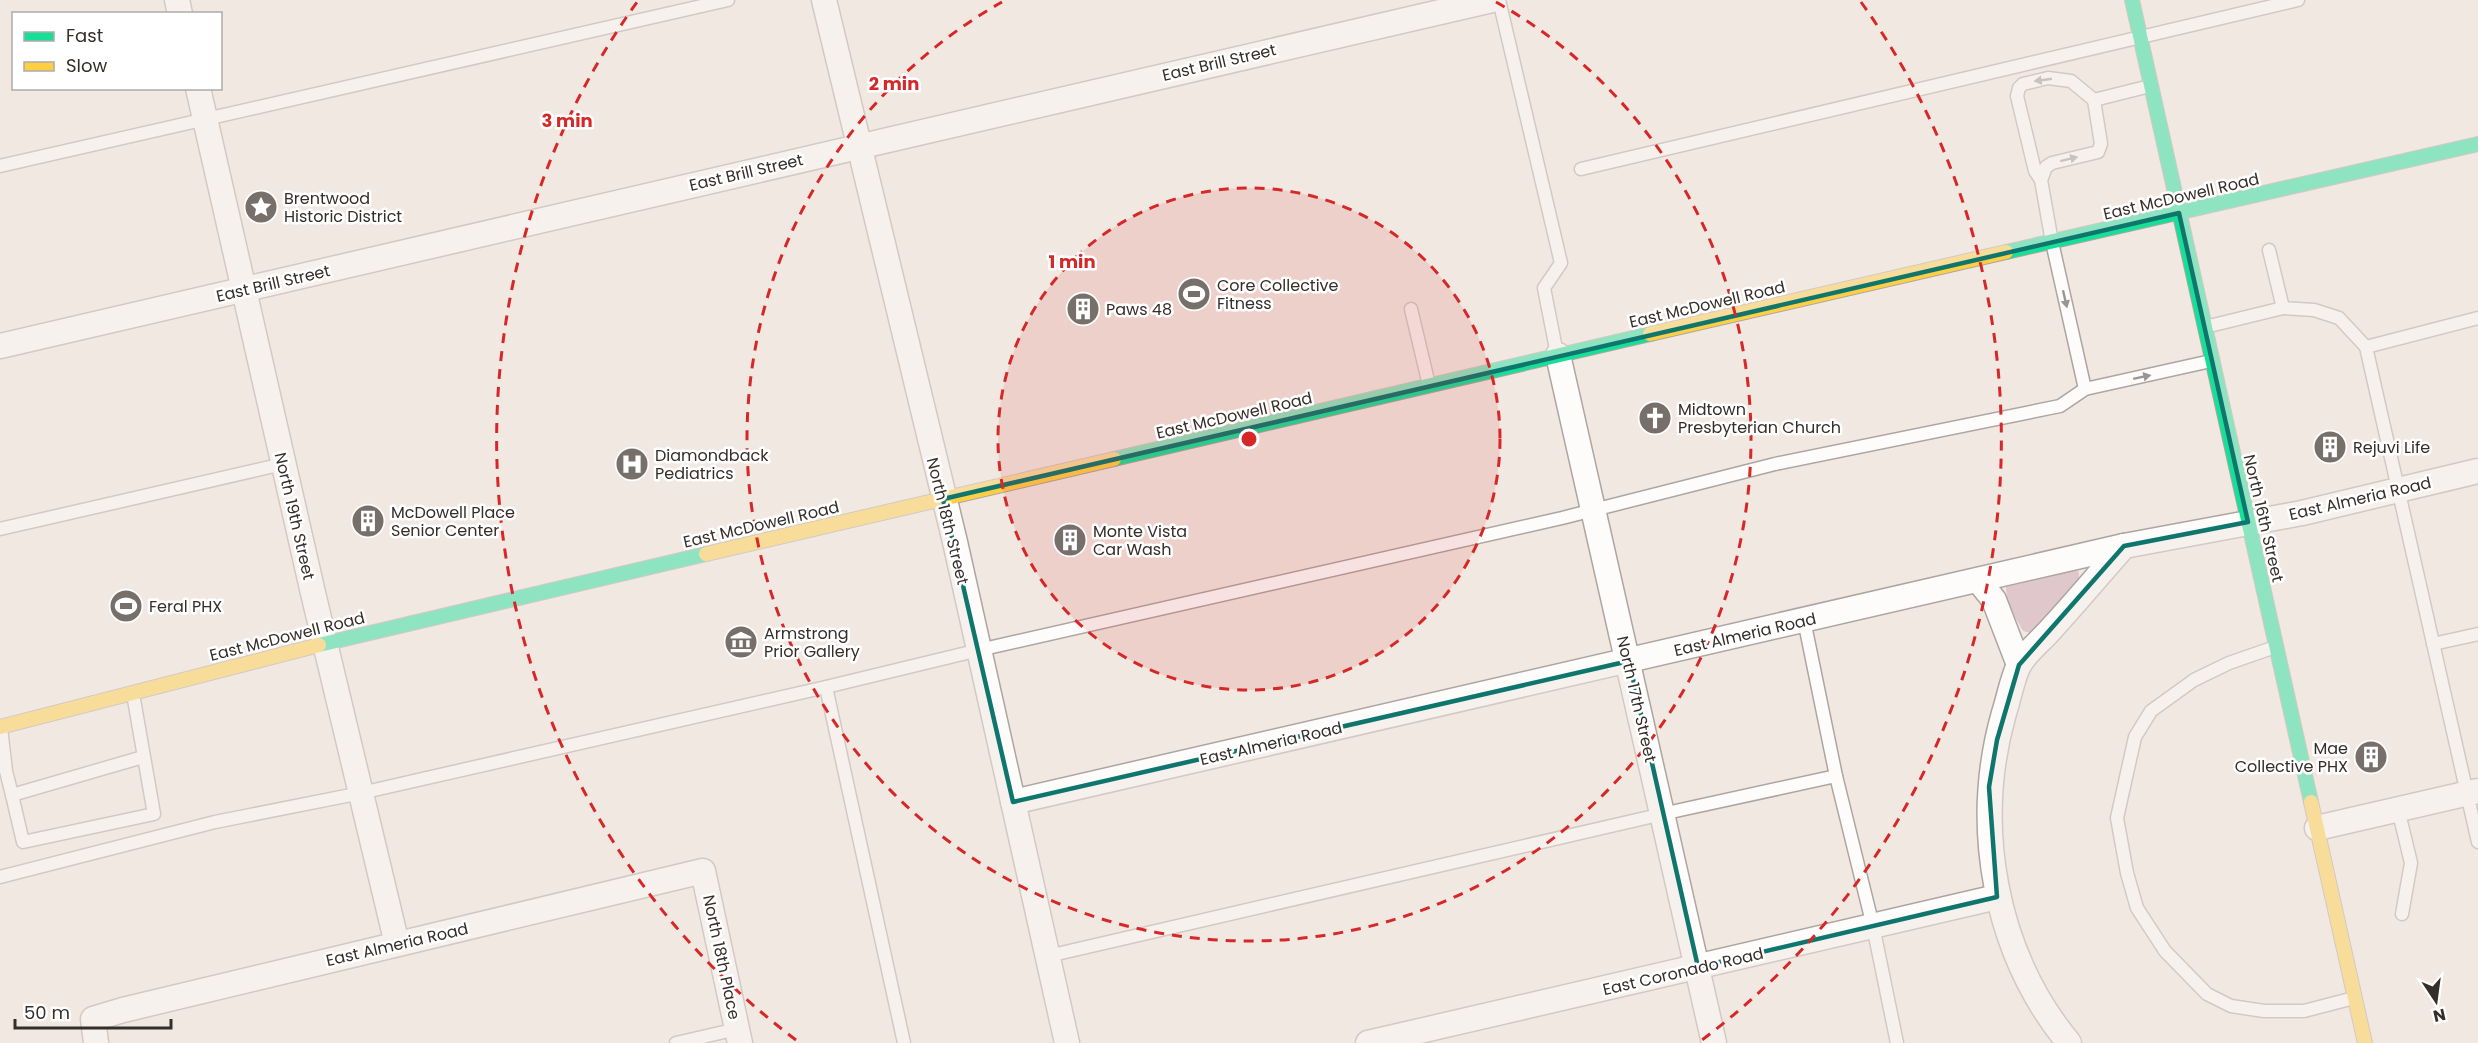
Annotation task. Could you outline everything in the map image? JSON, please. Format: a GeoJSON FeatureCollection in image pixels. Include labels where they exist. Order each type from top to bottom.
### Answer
{"type":"FeatureCollection","features":[{"type":"Feature","properties":{"kind":"main road","name":"North 16th Street"},"geometry":{"type":"LineString","coordinates":[[2132,0],[2365,1043]]}},
{"type":"Feature","properties":{"kind":"main road","name":"East McDowell Road"},"geometry":{"type":"LineString","coordinates":[[0,727],[326,643],[1558,355],[2478,144]]}},
{"type":"Feature","properties":{"kind":"street","name":"North 18th Street"},"geometry":{"type":"LineString","coordinates":[[824,0],[979,650],[1067,1043]]}},
{"type":"Feature","properties":{"kind":"street","name":"East Brill Street"},"geometry":{"type":"LineString","coordinates":[[0,346],[1492,0]]}},
{"type":"Feature","properties":{"kind":"street","name":"North 19th Street"},"geometry":{"type":"LineString","coordinates":[[198,90],[283,464],[397,944]]}},
{"type":"Feature","properties":{"kind":"street","name":"North 17th Street"},"geometry":{"type":"LineString","coordinates":[[1558,355],[1714,1043]]}},
{"type":"Feature","properties":{"kind":"street","name":"East Almeria Road"},"geometry":{"type":"LineString","coordinates":[[1013,802],[2124,546],[2302,513],[2478,471]]}},
{"type":"Feature","properties":{"kind":"street"},"geometry":{"type":"LineString","coordinates":[[2068,1043],[2055,1027],[2019,962],[2001,914],[1997,897],[1989,815],[1989,787],[1997,740],[2019,665],[2124,546]]}},
{"type":"Feature","properties":{"kind":"street"},"geometry":{"type":"LineString","coordinates":[[1978,579],[1994,600],[2019,665]]}},
{"type":"Feature","properties":{"kind":"street"},"geometry":{"type":"LineString","coordinates":[[2317,828],[2472,792]]}},
{"type":"Feature","properties":{"kind":"street","name":"East Almeria Road"},"geometry":{"type":"LineString","coordinates":[[94,1031],[123,1010],[703,871]]}},
{"type":"Feature","properties":{"kind":"street","name":"North 18th Place"},"geometry":{"type":"LineString","coordinates":[[703,871],[739,1036]]}},
{"type":"Feature","properties":{"kind":"street","name":"East Coronado Road"},"geometry":{"type":"LineString","coordinates":[[1368,1043],[1997,897]]}},
{"type":"Feature","properties":{"kind":"lane"},"geometry":{"type":"LineString","coordinates":[[0,166],[728,0]]}},
{"type":"Feature","properties":{"kind":"lane"},"geometry":{"type":"LineString","coordinates":[[1499,0],[1561,263],[1544,288],[1558,355]]}},
{"type":"Feature","properties":{"kind":"lane"},"geometry":{"type":"LineString","coordinates":[[1581,169],[2298,0]]}},
{"type":"Feature","properties":{"kind":"lane"},"geometry":{"type":"LineString","coordinates":[[2041,180],[2046,167],[2052,163],[2098,152],[2101,144],[2094,100],[2072,81],[2048,78],[2024,84],[2019,88],[2017,96],[2027,143],[2035,171],[2041,180],[2052,242],[2085,389]]}},
{"type":"Feature","properties":{"kind":"lane"},"geometry":{"type":"LineString","coordinates":[[2094,100],[2151,86]]}},
{"type":"Feature","properties":{"kind":"lane"},"geometry":{"type":"LineString","coordinates":[[2269,250],[2283,308]]}},
{"type":"Feature","properties":{"kind":"lane"},"geometry":{"type":"LineString","coordinates":[[2204,327],[2283,308],[2314,310],[2339,318],[2366,347],[2433,644],[2472,792],[2478,842]]}},
{"type":"Feature","properties":{"kind":"lane"},"geometry":{"type":"LineString","coordinates":[[1412,309],[1430,386]]}},
{"type":"Feature","properties":{"kind":"lane"},"geometry":{"type":"LineString","coordinates":[[2366,347],[2478,318]]}},
{"type":"Feature","properties":{"kind":"lane"},"geometry":{"type":"LineString","coordinates":[[0,877],[215,822],[361,793],[979,650],[1145,614],[1594,510],[1775,464],[2060,406],[2085,389],[2212,361]]}},
{"type":"Feature","properties":{"kind":"lane"},"geometry":{"type":"LineString","coordinates":[[0,529],[283,464]]}},
{"type":"Feature","properties":{"kind":"lane"},"geometry":{"type":"LineString","coordinates":[[1804,620],[1836,776],[1874,926],[1897,1043]]}},
{"type":"Feature","properties":{"kind":"lane"},"geometry":{"type":"LineString","coordinates":[[2433,644],[2478,633]]}},
{"type":"Feature","properties":{"kind":"lane"},"geometry":{"type":"LineString","coordinates":[[2277,647],[2229,663],[2194,680],[2151,711],[2135,737],[2117,818],[2127,873],[2137,908],[2165,951],[2207,994],[2231,1006],[2264,1011],[2304,1011],[2355,997]]}},
{"type":"Feature","properties":{"kind":"lane"},"geometry":{"type":"LineString","coordinates":[[826,687],[904,1043]]}},
{"type":"Feature","properties":{"kind":"lane"},"geometry":{"type":"LineString","coordinates":[[133,693],[158,837]]}},
{"type":"Feature","properties":{"kind":"lane"},"geometry":{"type":"LineString","coordinates":[[0,727],[6,771],[23,842],[154,814]]}},
{"type":"Feature","properties":{"kind":"lane"},"geometry":{"type":"LineString","coordinates":[[12,795],[143,757]]}},
{"type":"Feature","properties":{"kind":"lane"},"geometry":{"type":"LineString","coordinates":[[1048,956],[1836,776]]}},
{"type":"Feature","properties":{"kind":"lane"},"geometry":{"type":"LineString","coordinates":[[2398,809],[2411,863],[2402,914]]}},
{"type":"Feature","properties":{"kind":"lane"},"geometry":{"type":"LineString","coordinates":[[676,1043],[739,1036]]}},
{"type":"Feature","properties":{"kind":"highlighted area"},"geometry":{"type":"Polygon","coordinates":[[[2179,213],[2248,522],[2124,546],[2019,665],[1997,740],[1989,787],[1997,897],[1698,967],[1629,661],[1013,802],[943,499],[2179,213]]]}},
{"type":"Feature","properties":{"kind":"shaded area"},"geometry":{"type":"Polygon","coordinates":[[[2076,570],[2079,572],[2079,581],[2031,633],[2023,631],[2007,603],[2006,587],[2076,570]]]}},
{"type":"Feature","properties":{"kind":"traffic: fast"},"geometry":{"type":"LineString","coordinates":[[2132,0],[2311,802]]}},
{"type":"Feature","properties":{"kind":"traffic: fast"},"geometry":{"type":"LineString","coordinates":[[2006,252],[2478,144]]}},
{"type":"Feature","properties":{"kind":"traffic: fast"},"geometry":{"type":"LineString","coordinates":[[1114,459],[1650,334]]}},
{"type":"Feature","properties":{"kind":"traffic: fast"},"geometry":{"type":"LineString","coordinates":[[319,645],[706,554]]}},
{"type":"Feature","properties":{"kind":"traffic: slow"},"geometry":{"type":"LineString","coordinates":[[1650,334],[2006,252]]}},
{"type":"Feature","properties":{"kind":"traffic: slow"},"geometry":{"type":"LineString","coordinates":[[706,554],[1114,459]]}},
{"type":"Feature","properties":{"kind":"traffic: slow"},"geometry":{"type":"LineString","coordinates":[[0,727],[319,645]]}},
{"type":"Feature","properties":{"kind":"traffic: slow"},"geometry":{"type":"LineString","coordinates":[[2311,802],[2365,1043]]}},
{"type":"Feature","properties":{"kind":"place","name":"Brentwood Historic District"},"geometry":{"type":"Point","coordinates":[261,207]}},
{"type":"Feature","properties":{"kind":"place","name":"Core Collective Fitness"},"geometry":{"type":"Point","coordinates":[1194,294]}},
{"type":"Feature","properties":{"kind":"place","name":"Paws 48"},"geometry":{"type":"Point","coordinates":[1083,309]}},
{"type":"Feature","properties":{"kind":"place","name":"Midtown Presbyterian Church"},"geometry":{"type":"Point","coordinates":[1655,418]}},
{"type":"Feature","properties":{"kind":"place","name":"Rejuvi Life"},"geometry":{"type":"Point","coordinates":[2330,447]}},
{"type":"Feature","properties":{"kind":"place","name":"Diamondback Pediatrics"},"geometry":{"type":"Point","coordinates":[632,464]}},
{"type":"Feature","properties":{"kind":"place","name":"McDowell Place Senior Center"},"geometry":{"type":"Point","coordinates":[368,521]}},
{"type":"Feature","properties":{"kind":"place","name":"Monte Vista Car Wash"},"geometry":{"type":"Point","coordinates":[1070,540]}},
{"type":"Feature","properties":{"kind":"place","name":"Feral PHX"},"geometry":{"type":"Point","coordinates":[126,606]}},
{"type":"Feature","properties":{"kind":"place","name":"Armstrong Prior Gallery"},"geometry":{"type":"Point","coordinates":[741,642]}},
{"type":"Feature","properties":{"kind":"place","name":"Mae Collective PHX"},"geometry":{"type":"Point","coordinates":[2371,757]}}]}
